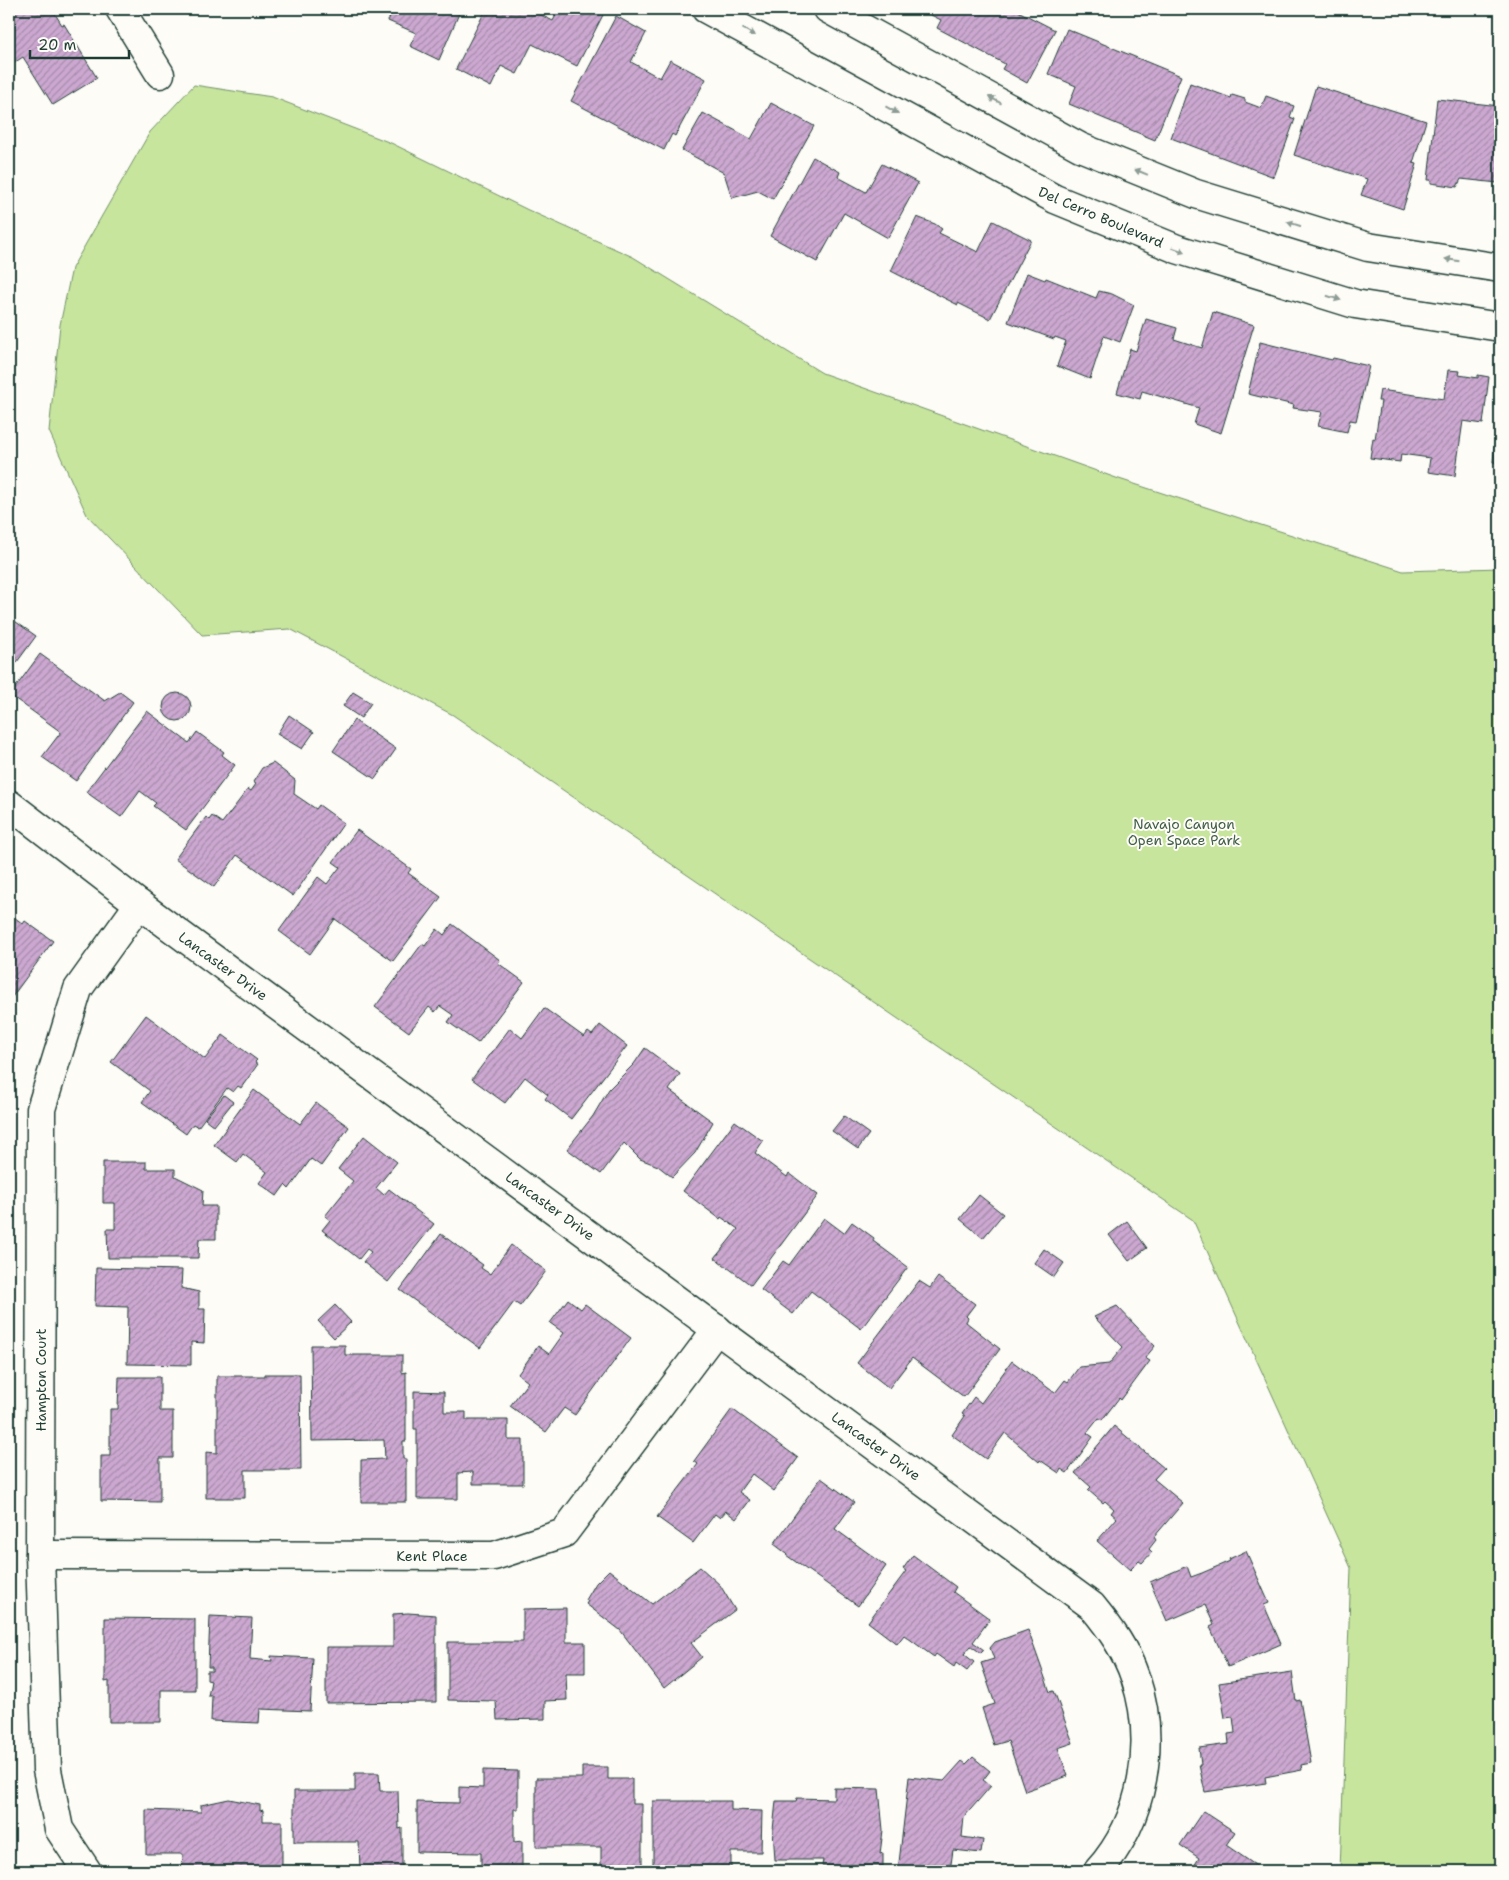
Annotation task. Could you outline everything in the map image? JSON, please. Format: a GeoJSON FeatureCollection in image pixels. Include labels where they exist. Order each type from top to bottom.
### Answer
{"type":"FeatureCollection","features":[{"type":"Feature","properties":{"kind":"street"},"geometry":{"type":"LineString","coordinates":[[120,9],[160,74]]}},
{"type":"Feature","properties":{"kind":"street","name":"Del Cerro Boulevard"},"geometry":{"type":"LineString","coordinates":[[706,9],[1055,199],[1177,249],[1355,304],[1500,327]]}},
{"type":"Feature","properties":{"kind":"street"},"geometry":{"type":"LineString","coordinates":[[828,9],[1080,147],[1196,194],[1368,247],[1500,268]]}},
{"type":"Feature","properties":{"kind":"street","name":"Lancaster Drive"},"geometry":{"type":"LineString","coordinates":[[9,804],[138,904],[717,1328],[1092,1606],[1110,1627],[1124,1651],[1135,1677],[1142,1703],[1146,1730],[1141,1788],[1131,1817],[1118,1844],[1098,1871]]}},
{"type":"Feature","properties":{"kind":"street","name":"Hampton Court"},"geometry":{"type":"LineString","coordinates":[[87,1871],[59,1828],[47,1770],[40,1555],[41,1108],[78,988],[138,904]]}},
{"type":"Feature","properties":{"kind":"street","name":"Kent Place"},"geometry":{"type":"LineString","coordinates":[[40,1555],[494,1556],[564,1533],[717,1328]]}},
{"type":"Feature","properties":{"kind":"green space","name":"Navajo Canyon Open Space Park"},"geometry":{"type":"Polygon","coordinates":[[[194,85],[272,97],[391,143],[528,210],[633,257],[822,373],[1119,479],[1403,571],[1500,568],[1500,1871],[1340,1871],[1351,1568],[1193,1220],[453,715],[290,629],[202,635],[87,515],[49,431],[60,325],[72,268],[150,132],[194,85]]]}},
{"type":"Feature","properties":{"kind":"building"},"geometry":{"type":"Polygon","coordinates":[[[9,9],[52,9],[62,25],[64,24],[97,78],[53,105],[23,57],[9,66],[9,9]]]}},
{"type":"Feature","properties":{"kind":"building"},"geometry":{"type":"Polygon","coordinates":[[[393,9],[461,9],[439,60],[410,46],[416,33],[388,21],[393,9]]]}},
{"type":"Feature","properties":{"kind":"building"},"geometry":{"type":"Polygon","coordinates":[[[486,9],[529,9],[553,21],[559,9],[605,11],[577,66],[532,44],[517,74],[501,66],[491,87],[456,69],[486,9]]]}},
{"type":"Feature","properties":{"kind":"building"},"geometry":{"type":"Polygon","coordinates":[[[919,9],[1019,9],[1018,11],[1055,30],[1027,83],[1002,69],[1005,64],[937,28],[941,20],[919,9]]]}},
{"type":"Feature","properties":{"kind":"building"},"geometry":{"type":"Polygon","coordinates":[[[616,16],[646,33],[631,62],[660,78],[670,60],[706,79],[675,136],[672,134],[664,150],[571,101],[616,16]]]}},
{"type":"Feature","properties":{"kind":"building"},"geometry":{"type":"Polygon","coordinates":[[[1067,29],[1181,76],[1155,140],[1069,104],[1076,86],[1048,74],[1067,29]]]}},
{"type":"Feature","properties":{"kind":"building"},"geometry":{"type":"Polygon","coordinates":[[[1190,83],[1231,98],[1232,95],[1245,99],[1245,102],[1261,108],[1266,96],[1294,106],[1290,117],[1295,119],[1274,177],[1171,138],[1190,83]]]}},
{"type":"Feature","properties":{"kind":"building"},"geometry":{"type":"Polygon","coordinates":[[[1316,86],[1426,121],[1413,163],[1417,164],[1403,209],[1361,195],[1367,179],[1294,155],[1316,86]]]}},
{"type":"Feature","properties":{"kind":"building"},"geometry":{"type":"Polygon","coordinates":[[[1437,99],[1500,106],[1500,220],[1494,219],[1498,183],[1461,179],[1457,187],[1431,183],[1431,180],[1428,180],[1437,99]]]}},
{"type":"Feature","properties":{"kind":"building"},"geometry":{"type":"Polygon","coordinates":[[[771,103],[814,126],[773,199],[758,191],[732,198],[724,173],[682,150],[703,113],[751,139],[771,103]]]}},
{"type":"Feature","properties":{"kind":"building"},"geometry":{"type":"Polygon","coordinates":[[[813,157],[840,172],[838,177],[866,192],[882,164],[918,183],[888,238],[844,213],[817,262],[770,236],[813,157]]]}},
{"type":"Feature","properties":{"kind":"building"},"geometry":{"type":"Polygon","coordinates":[[[917,217],[942,229],[939,233],[978,252],[993,221],[1031,240],[990,319],[891,271],[917,217]]]}},
{"type":"Feature","properties":{"kind":"building"},"geometry":{"type":"Polygon","coordinates":[[[1027,273],[1045,280],[1046,278],[1096,298],[1099,291],[1112,294],[1134,305],[1120,342],[1104,336],[1090,379],[1057,366],[1066,341],[1055,337],[1054,339],[1008,322],[1027,273]]]}},
{"type":"Feature","properties":{"kind":"building"},"geometry":{"type":"Polygon","coordinates":[[[1213,312],[1254,325],[1221,433],[1194,424],[1199,408],[1142,391],[1140,399],[1117,393],[1130,349],[1136,351],[1146,319],[1177,328],[1174,339],[1202,348],[1213,312]]]}},
{"type":"Feature","properties":{"kind":"building"},"geometry":{"type":"Polygon","coordinates":[[[1260,342],[1332,360],[1333,358],[1369,366],[1356,421],[1350,420],[1347,432],[1318,426],[1322,412],[1293,408],[1294,405],[1248,394],[1260,342]]]}},
{"type":"Feature","properties":{"kind":"building"},"geometry":{"type":"Polygon","coordinates":[[[1448,370],[1460,371],[1459,375],[1478,378],[1478,375],[1489,377],[1483,424],[1463,421],[1455,476],[1428,472],[1430,458],[1401,454],[1400,462],[1370,458],[1381,401],[1378,401],[1380,390],[1444,399],[1448,370]]]}},
{"type":"Feature","properties":{"kind":"building"},"geometry":{"type":"Polygon","coordinates":[[[1500,402],[1500,463],[1493,462],[1500,402]]]}},
{"type":"Feature","properties":{"kind":"building"},"geometry":{"type":"Polygon","coordinates":[[[9,617],[36,636],[9,673],[9,617]]]}},
{"type":"Feature","properties":{"kind":"building"},"geometry":{"type":"Polygon","coordinates":[[[40,654],[105,701],[120,692],[133,702],[76,781],[42,757],[61,732],[10,695],[40,654]]]}},
{"type":"Feature","properties":{"kind":"building"},"geometry":{"type":"Polygon","coordinates":[[[353,692],[371,703],[361,718],[343,706],[353,692]]]}},
{"type":"Feature","properties":{"kind":"building"},"geometry":{"type":"Polygon","coordinates":[[[177,693],[187,697],[191,707],[187,717],[177,721],[167,717],[163,707],[167,697],[177,693]]]}},
{"type":"Feature","properties":{"kind":"building"},"geometry":{"type":"Polygon","coordinates":[[[147,711],[189,743],[197,732],[224,752],[222,755],[235,765],[186,830],[153,806],[156,803],[140,791],[121,817],[86,792],[147,711]]]}},
{"type":"Feature","properties":{"kind":"building"},"geometry":{"type":"Polygon","coordinates":[[[289,715],[314,732],[302,749],[277,734],[289,715]]]}},
{"type":"Feature","properties":{"kind":"building"},"geometry":{"type":"Polygon","coordinates":[[[354,720],[396,749],[375,779],[333,751],[354,720]]]}},
{"type":"Feature","properties":{"kind":"building"},"geometry":{"type":"Polygon","coordinates":[[[273,763],[295,780],[294,794],[316,809],[319,805],[344,823],[293,896],[237,855],[214,887],[175,859],[206,817],[209,820],[212,816],[222,823],[248,789],[251,791],[256,784],[253,782],[262,768],[273,763]]]}},
{"type":"Feature","properties":{"kind":"building"},"geometry":{"type":"Polygon","coordinates":[[[357,830],[411,869],[408,873],[441,897],[393,961],[335,919],[310,954],[279,931],[318,877],[327,884],[340,867],[333,862],[357,830]]]}},
{"type":"Feature","properties":{"kind":"building"},"geometry":{"type":"Polygon","coordinates":[[[9,913],[23,924],[25,921],[53,941],[9,1001],[9,913]]]}},
{"type":"Feature","properties":{"kind":"building"},"geometry":{"type":"Polygon","coordinates":[[[452,924],[500,960],[498,963],[524,982],[478,1043],[448,1022],[453,1015],[440,1006],[435,1012],[429,1007],[409,1032],[375,1007],[422,944],[425,946],[437,929],[444,935],[452,924]]]}},
{"type":"Feature","properties":{"kind":"building"},"geometry":{"type":"Polygon","coordinates":[[[544,1008],[584,1037],[588,1032],[592,1035],[600,1025],[627,1046],[571,1119],[545,1099],[548,1095],[525,1077],[505,1103],[472,1079],[510,1028],[522,1038],[544,1008]]]}},
{"type":"Feature","properties":{"kind":"building"},"geometry":{"type":"Polygon","coordinates":[[[146,1015],[205,1059],[223,1035],[257,1060],[255,1062],[258,1064],[241,1088],[238,1086],[233,1092],[227,1088],[198,1127],[193,1124],[186,1134],[142,1102],[150,1091],[111,1062],[146,1015]]]}},
{"type":"Feature","properties":{"kind":"building"},"geometry":{"type":"Polygon","coordinates":[[[645,1048],[680,1074],[669,1090],[713,1122],[695,1153],[672,1177],[658,1166],[640,1159],[624,1143],[601,1174],[567,1149],[593,1116],[609,1089],[634,1064],[645,1048]]]}},
{"type":"Feature","properties":{"kind":"building"},"geometry":{"type":"Polygon","coordinates":[[[254,1090],[300,1124],[316,1103],[349,1127],[321,1166],[311,1159],[289,1189],[285,1185],[277,1196],[259,1183],[267,1172],[243,1154],[237,1162],[214,1145],[254,1090]]]}},
{"type":"Feature","properties":{"kind":"building"},"geometry":{"type":"Polygon","coordinates":[[[224,1095],[233,1102],[214,1126],[205,1119],[224,1095]]]}},
{"type":"Feature","properties":{"kind":"building"},"geometry":{"type":"Polygon","coordinates":[[[844,1116],[869,1134],[858,1149],[832,1131],[844,1116]]]}},
{"type":"Feature","properties":{"kind":"building"},"geometry":{"type":"Polygon","coordinates":[[[735,1121],[763,1141],[755,1153],[787,1177],[789,1173],[818,1195],[751,1285],[715,1258],[738,1229],[721,1217],[720,1219],[683,1191],[735,1121]]]}},
{"type":"Feature","properties":{"kind":"building"},"geometry":{"type":"Polygon","coordinates":[[[364,1136],[397,1162],[376,1188],[384,1195],[389,1189],[434,1224],[388,1282],[363,1262],[371,1252],[367,1249],[359,1259],[322,1230],[330,1220],[325,1216],[353,1181],[338,1169],[364,1136]]]}},
{"type":"Feature","properties":{"kind":"building"},"geometry":{"type":"Polygon","coordinates":[[[103,1162],[146,1162],[146,1169],[175,1169],[175,1176],[203,1190],[202,1206],[216,1206],[216,1239],[199,1239],[198,1258],[108,1258],[107,1229],[115,1229],[115,1203],[103,1203],[103,1162]]]}},
{"type":"Feature","properties":{"kind":"building"},"geometry":{"type":"Polygon","coordinates":[[[979,1195],[1003,1214],[983,1238],[960,1219],[979,1195]]]}},
{"type":"Feature","properties":{"kind":"building"},"geometry":{"type":"Polygon","coordinates":[[[824,1218],[844,1233],[852,1222],[874,1238],[873,1241],[908,1267],[861,1329],[811,1291],[793,1314],[761,1290],[783,1261],[789,1265],[824,1218]]]}},
{"type":"Feature","properties":{"kind":"building"},"geometry":{"type":"Polygon","coordinates":[[[1127,1221],[1147,1248],[1129,1261],[1109,1235],[1127,1221]]]}},
{"type":"Feature","properties":{"kind":"building"},"geometry":{"type":"Polygon","coordinates":[[[441,1234],[483,1265],[481,1268],[490,1274],[511,1245],[546,1271],[520,1306],[514,1302],[480,1348],[400,1290],[441,1234]]]}},
{"type":"Feature","properties":{"kind":"building"},"geometry":{"type":"Polygon","coordinates":[[[1044,1249],[1064,1263],[1054,1277],[1034,1263],[1044,1249]]]}},
{"type":"Feature","properties":{"kind":"building"},"geometry":{"type":"Polygon","coordinates":[[[96,1268],[182,1270],[181,1288],[199,1292],[199,1309],[205,1309],[204,1343],[191,1342],[191,1365],[127,1364],[128,1307],[95,1306],[96,1268]]]}},
{"type":"Feature","properties":{"kind":"building"},"geometry":{"type":"Polygon","coordinates":[[[938,1277],[975,1304],[966,1316],[968,1318],[966,1322],[1000,1349],[964,1397],[912,1358],[889,1388],[857,1363],[919,1281],[930,1288],[938,1277]]]}},
{"type":"Feature","properties":{"kind":"building"},"geometry":{"type":"Polygon","coordinates":[[[568,1299],[581,1309],[585,1304],[631,1338],[575,1415],[564,1408],[546,1432],[510,1406],[528,1382],[518,1374],[538,1346],[549,1354],[564,1333],[550,1323],[568,1299]]]}},
{"type":"Feature","properties":{"kind":"building"},"geometry":{"type":"Polygon","coordinates":[[[335,1305],[351,1322],[334,1338],[318,1321],[335,1305]]]}},
{"type":"Feature","properties":{"kind":"building"},"geometry":{"type":"Polygon","coordinates":[[[1117,1306],[1155,1346],[1145,1358],[1150,1361],[1121,1400],[1119,1398],[1102,1420],[1099,1418],[1087,1433],[1093,1437],[1067,1473],[1061,1469],[1059,1473],[1040,1460],[1039,1462],[1005,1433],[986,1459],[952,1435],[965,1416],[962,1414],[974,1397],[981,1403],[1012,1361],[1055,1393],[1065,1380],[1068,1382],[1079,1367],[1109,1364],[1123,1347],[1094,1317],[1117,1306]]]}},
{"type":"Feature","properties":{"kind":"building"},"geometry":{"type":"Polygon","coordinates":[[[311,1345],[345,1345],[345,1355],[402,1355],[402,1373],[406,1372],[406,1441],[403,1441],[403,1459],[406,1459],[406,1502],[361,1502],[361,1460],[385,1459],[384,1440],[312,1441],[311,1345]]]}},
{"type":"Feature","properties":{"kind":"building"},"geometry":{"type":"Polygon","coordinates":[[[265,1374],[300,1374],[301,1470],[245,1470],[245,1498],[206,1498],[206,1452],[217,1453],[217,1376],[265,1376],[265,1374]]]}},
{"type":"Feature","properties":{"kind":"building"},"geometry":{"type":"Polygon","coordinates":[[[119,1377],[160,1377],[160,1411],[173,1411],[173,1458],[160,1458],[160,1502],[101,1501],[101,1456],[110,1456],[110,1409],[118,1409],[119,1377]]]}},
{"type":"Feature","properties":{"kind":"building"},"geometry":{"type":"Polygon","coordinates":[[[414,1391],[444,1392],[444,1412],[466,1412],[466,1420],[508,1420],[508,1440],[523,1440],[523,1484],[473,1484],[473,1472],[458,1473],[458,1499],[417,1499],[417,1429],[414,1429],[414,1391]]]}},
{"type":"Feature","properties":{"kind":"building"},"geometry":{"type":"Polygon","coordinates":[[[732,1409],[798,1458],[774,1491],[752,1474],[739,1492],[750,1500],[736,1519],[726,1511],[720,1518],[715,1514],[693,1543],[657,1517],[698,1464],[694,1461],[732,1409]]]}},
{"type":"Feature","properties":{"kind":"building"},"geometry":{"type":"Polygon","coordinates":[[[1114,1426],[1164,1468],[1154,1479],[1183,1503],[1154,1537],[1156,1540],[1149,1549],[1152,1552],[1142,1563],[1139,1561],[1130,1570],[1097,1541],[1117,1518],[1111,1513],[1114,1509],[1105,1501],[1103,1503],[1088,1490],[1091,1487],[1075,1473],[1114,1426]]]}},
{"type":"Feature","properties":{"kind":"building"},"geometry":{"type":"Polygon","coordinates":[[[821,1478],[854,1502],[835,1529],[886,1566],[858,1606],[786,1555],[774,1544],[821,1478]]]}},
{"type":"Feature","properties":{"kind":"building"},"geometry":{"type":"Polygon","coordinates":[[[1246,1551],[1269,1603],[1264,1605],[1281,1644],[1228,1667],[1210,1627],[1214,1625],[1205,1605],[1167,1621],[1150,1582],[1187,1566],[1191,1577],[1230,1561],[1229,1559],[1246,1551]]]}},
{"type":"Feature","properties":{"kind":"building"},"geometry":{"type":"Polygon","coordinates":[[[913,1555],[956,1587],[953,1592],[990,1619],[973,1642],[984,1650],[981,1653],[971,1646],[964,1654],[974,1662],[967,1671],[956,1663],[954,1667],[936,1654],[934,1657],[904,1635],[897,1644],[868,1622],[906,1571],[903,1569],[913,1555]]]}},
{"type":"Feature","properties":{"kind":"building"},"geometry":{"type":"Polygon","coordinates":[[[700,1567],[720,1585],[735,1610],[691,1643],[702,1657],[664,1688],[620,1630],[586,1604],[588,1601],[586,1600],[596,1583],[609,1570],[652,1604],[700,1567]]]}},
{"type":"Feature","properties":{"kind":"building"},"geometry":{"type":"Polygon","coordinates":[[[566,1608],[566,1642],[585,1642],[585,1673],[566,1673],[567,1700],[545,1701],[545,1719],[497,1720],[496,1701],[448,1700],[448,1642],[523,1642],[523,1609],[566,1608]]]}},
{"type":"Feature","properties":{"kind":"building"},"geometry":{"type":"Polygon","coordinates":[[[393,1614],[436,1615],[436,1702],[326,1703],[326,1647],[393,1647],[393,1614]]]}},
{"type":"Feature","properties":{"kind":"building"},"geometry":{"type":"Polygon","coordinates":[[[210,1616],[252,1618],[250,1659],[272,1661],[271,1656],[313,1658],[310,1711],[260,1709],[259,1723],[211,1721],[212,1696],[208,1696],[211,1681],[207,1680],[207,1671],[212,1671],[212,1667],[208,1667],[210,1616]]]}},
{"type":"Feature","properties":{"kind":"building"},"geometry":{"type":"Polygon","coordinates":[[[105,1618],[195,1619],[195,1690],[161,1690],[161,1722],[109,1722],[109,1681],[105,1682],[105,1618]]]}},
{"type":"Feature","properties":{"kind":"building"},"geometry":{"type":"Polygon","coordinates":[[[1028,1630],[1050,1692],[1054,1691],[1073,1743],[1058,1748],[1068,1776],[1025,1791],[1008,1741],[994,1745],[982,1708],[995,1704],[981,1663],[994,1659],[990,1648],[995,1642],[1028,1630]]]}},
{"type":"Feature","properties":{"kind":"building"},"geometry":{"type":"Polygon","coordinates":[[[1292,1672],[1296,1701],[1300,1700],[1311,1763],[1301,1765],[1302,1770],[1265,1777],[1266,1783],[1205,1792],[1199,1765],[1201,1765],[1199,1748],[1229,1744],[1228,1734],[1235,1733],[1233,1717],[1225,1718],[1219,1683],[1292,1672]]]}},
{"type":"Feature","properties":{"kind":"building"},"geometry":{"type":"Polygon","coordinates":[[[973,1757],[990,1771],[983,1780],[991,1786],[964,1817],[962,1837],[983,1840],[981,1853],[953,1850],[950,1871],[898,1871],[909,1777],[944,1781],[962,1761],[966,1764],[973,1757]]]}},
{"type":"Feature","properties":{"kind":"building"},"geometry":{"type":"Polygon","coordinates":[[[582,1767],[608,1767],[608,1779],[632,1779],[632,1804],[642,1804],[642,1871],[601,1871],[601,1847],[536,1847],[536,1778],[582,1778],[582,1767]]]}},
{"type":"Feature","properties":{"kind":"building"},"geometry":{"type":"Polygon","coordinates":[[[483,1770],[518,1771],[518,1809],[514,1809],[514,1842],[522,1841],[522,1871],[481,1871],[481,1853],[417,1852],[417,1802],[459,1803],[459,1787],[483,1788],[483,1770]]]}},
{"type":"Feature","properties":{"kind":"building"},"geometry":{"type":"Polygon","coordinates":[[[355,1773],[379,1773],[380,1791],[398,1791],[399,1829],[402,1828],[402,1871],[360,1871],[359,1842],[294,1842],[294,1791],[355,1791],[355,1773]]]}},
{"type":"Feature","properties":{"kind":"building"},"geometry":{"type":"Polygon","coordinates":[[[834,1788],[879,1789],[883,1830],[880,1854],[883,1853],[883,1866],[822,1866],[823,1860],[775,1860],[773,1830],[776,1801],[796,1801],[797,1798],[834,1799],[834,1788]]]}},
{"type":"Feature","properties":{"kind":"building"},"geometry":{"type":"Polygon","coordinates":[[[229,1799],[260,1805],[260,1811],[263,1810],[263,1821],[282,1821],[282,1871],[214,1871],[214,1868],[182,1868],[183,1854],[146,1854],[146,1810],[201,1812],[201,1805],[229,1799]]]}},
{"type":"Feature","properties":{"kind":"building"},"geometry":{"type":"Polygon","coordinates":[[[653,1801],[731,1801],[731,1810],[762,1811],[761,1852],[731,1852],[731,1869],[653,1871],[653,1801]]]}},
{"type":"Feature","properties":{"kind":"building"},"geometry":{"type":"Polygon","coordinates":[[[1203,1811],[1235,1832],[1226,1845],[1261,1869],[1259,1871],[1191,1871],[1199,1858],[1180,1845],[1203,1811]]]}}]}
